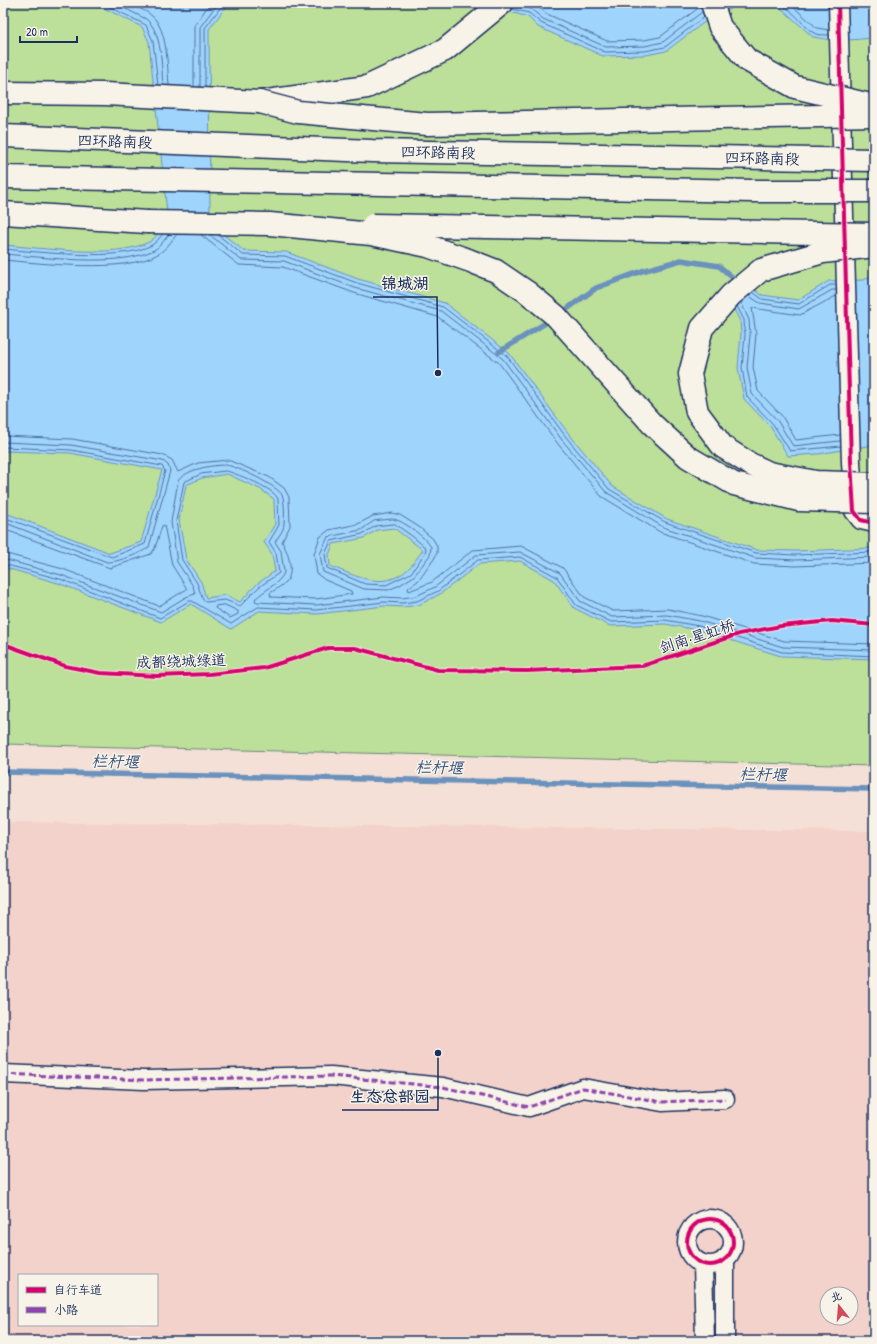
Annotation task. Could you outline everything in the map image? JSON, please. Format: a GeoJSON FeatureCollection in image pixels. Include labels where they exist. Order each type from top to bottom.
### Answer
{"type":"FeatureCollection","features":[{"type":"Feature","properties":{"kind":"highway"},"geometry":{"type":"LineString","coordinates":[[3,92],[105,94],[260,102],[368,87],[446,50],[502,3]]}},
{"type":"Feature","properties":{"kind":"highway"},"geometry":{"type":"LineString","coordinates":[[712,3],[720,27],[747,60],[796,87],[874,106]]}},
{"type":"Feature","properties":{"kind":"highway"},"geometry":{"type":"LineString","coordinates":[[260,102],[298,112],[427,124],[874,115]]}},
{"type":"Feature","properties":{"kind":"highway","name":"四环路南段"},"geometry":{"type":"LineString","coordinates":[[3,136],[372,151],[874,160]]}},
{"type":"Feature","properties":{"kind":"highway"},"geometry":{"type":"LineString","coordinates":[[3,177],[753,191],[874,191]]}},
{"type":"Feature","properties":{"kind":"highway"},"geometry":{"type":"LineString","coordinates":[[3,213],[147,222],[466,225],[874,234]]}},
{"type":"Feature","properties":{"kind":"highway"},"geometry":{"type":"LineString","coordinates":[[270,224],[371,234],[428,246],[496,271],[527,292],[556,316],[652,424],[688,457],[734,484],[798,500],[874,502]]}},
{"type":"Feature","properties":{"kind":"highway"},"geometry":{"type":"LineString","coordinates":[[874,246],[823,252],[762,270],[731,295],[702,328],[690,374],[697,412],[723,447],[750,464],[769,473],[816,482],[874,484]]}},
{"type":"Feature","properties":{"kind":"street"},"geometry":{"type":"LineString","coordinates":[[838,3],[851,462],[854,511],[861,520],[874,523]]}},
{"type":"Feature","properties":{"kind":"street"},"geometry":{"type":"LineString","coordinates":[[3,1074],[144,1080],[331,1076],[443,1087],[529,1107],[583,1088],[662,1102],[726,1099]]}},
{"type":"Feature","properties":{"kind":"street"},"geometry":{"type":"LineString","coordinates":[[725,1259],[711,1264],[703,1264],[691,1255],[687,1240],[693,1226],[706,1219],[720,1221],[730,1232],[732,1246],[725,1259],[726,1341]]}},
{"type":"Feature","properties":{"kind":"street"},"geometry":{"type":"LineString","coordinates":[[703,1264],[705,1341]]}},
{"type":"Feature","properties":{"kind":"shaded area"},"geometry":{"type":"Polygon","coordinates":[[[3,822],[874,831],[874,1341],[3,1341],[3,822]]]}},
{"type":"Feature","properties":{"kind":"green space"},"geometry":{"type":"Polygon","coordinates":[[[3,3],[874,3],[874,766],[3,744],[3,3]]]}},
{"type":"Feature","properties":{"kind":"water"},"geometry":{"type":"Polygon","coordinates":[[[72,3],[229,3],[209,29],[210,219],[213,226],[244,251],[286,252],[358,279],[445,303],[509,353],[569,434],[612,486],[667,519],[757,550],[795,551],[874,548],[874,659],[781,656],[698,630],[665,624],[610,626],[574,608],[554,580],[520,561],[479,564],[440,594],[419,605],[403,607],[384,606],[317,614],[259,611],[231,629],[191,604],[161,622],[58,583],[3,567],[3,512],[110,553],[141,542],[162,470],[70,453],[3,451],[3,245],[78,251],[117,250],[134,247],[149,242],[168,222],[149,42],[142,27],[104,8],[72,3]],[[227,474],[202,478],[186,485],[179,520],[186,559],[201,582],[206,598],[226,595],[240,602],[257,584],[275,571],[272,554],[264,542],[275,524],[274,499],[260,489],[227,474]],[[394,528],[377,530],[364,538],[333,544],[329,555],[330,566],[369,580],[388,580],[398,576],[409,568],[423,550],[394,528]]]}},
{"type":"Feature","properties":{"kind":"water"},"geometry":{"type":"Polygon","coordinates":[[[499,3],[744,3],[710,18],[666,51],[646,55],[603,56],[538,27],[528,17],[503,10],[499,3]]]}},
{"type":"Feature","properties":{"kind":"water"},"geometry":{"type":"Polygon","coordinates":[[[763,3],[874,3],[874,38],[837,41],[813,37],[781,8],[763,3]]]}},
{"type":"Feature","properties":{"kind":"water"},"geometry":{"type":"Polygon","coordinates":[[[737,275],[762,295],[798,300],[829,281],[863,280],[874,275],[874,445],[818,454],[788,456],[770,426],[744,399],[738,368],[741,334],[740,321],[729,299],[724,284],[737,275]]]}},
{"type":"Feature","properties":{"kind":"waterway"},"geometry":{"type":"LineString","coordinates":[[560,314],[596,288],[642,271],[681,260],[719,266],[738,282]]}},
{"type":"Feature","properties":{"kind":"waterway"},"geometry":{"type":"LineString","coordinates":[[499,352],[552,319]]}},
{"type":"Feature","properties":{"kind":"waterway","name":"栏杆堰"},"geometry":{"type":"LineString","coordinates":[[3,772],[874,789]]}},
{"type":"Feature","properties":{"kind":"marked path"},"geometry":{"type":"LineString","coordinates":[[3,1074],[144,1080],[331,1076],[443,1087],[529,1107],[583,1088],[662,1102],[725,1099]]}},
{"type":"Feature","properties":{"kind":"cycle path"},"geometry":{"type":"LineString","coordinates":[[838,3],[851,462],[854,511],[861,520],[874,523]]}},
{"type":"Feature","properties":{"kind":"cycle path","name":"剑南·星虹桥"},"geometry":{"type":"LineString","coordinates":[[3,646],[9,646],[65,666],[100,673],[157,676],[209,674],[264,668],[328,648],[355,648],[438,670],[527,671],[642,666],[739,634],[781,626],[832,621],[874,625]]}},
{"type":"Feature","properties":{"kind":"cycle path"},"geometry":{"type":"LineString","coordinates":[[710,1219],[723,1223],[729,1229],[733,1242],[729,1255],[723,1261],[710,1265],[697,1261],[691,1255],[687,1242],[691,1229],[697,1223],[710,1219]]}},
{"type":"Feature","properties":{"kind":"place","name":"锦城湖"},"geometry":{"type":"Point","coordinates":[438,373]}},
{"type":"Feature","properties":{"kind":"place","name":"生态总部园"},"geometry":{"type":"Point","coordinates":[438,1053]}}]}
